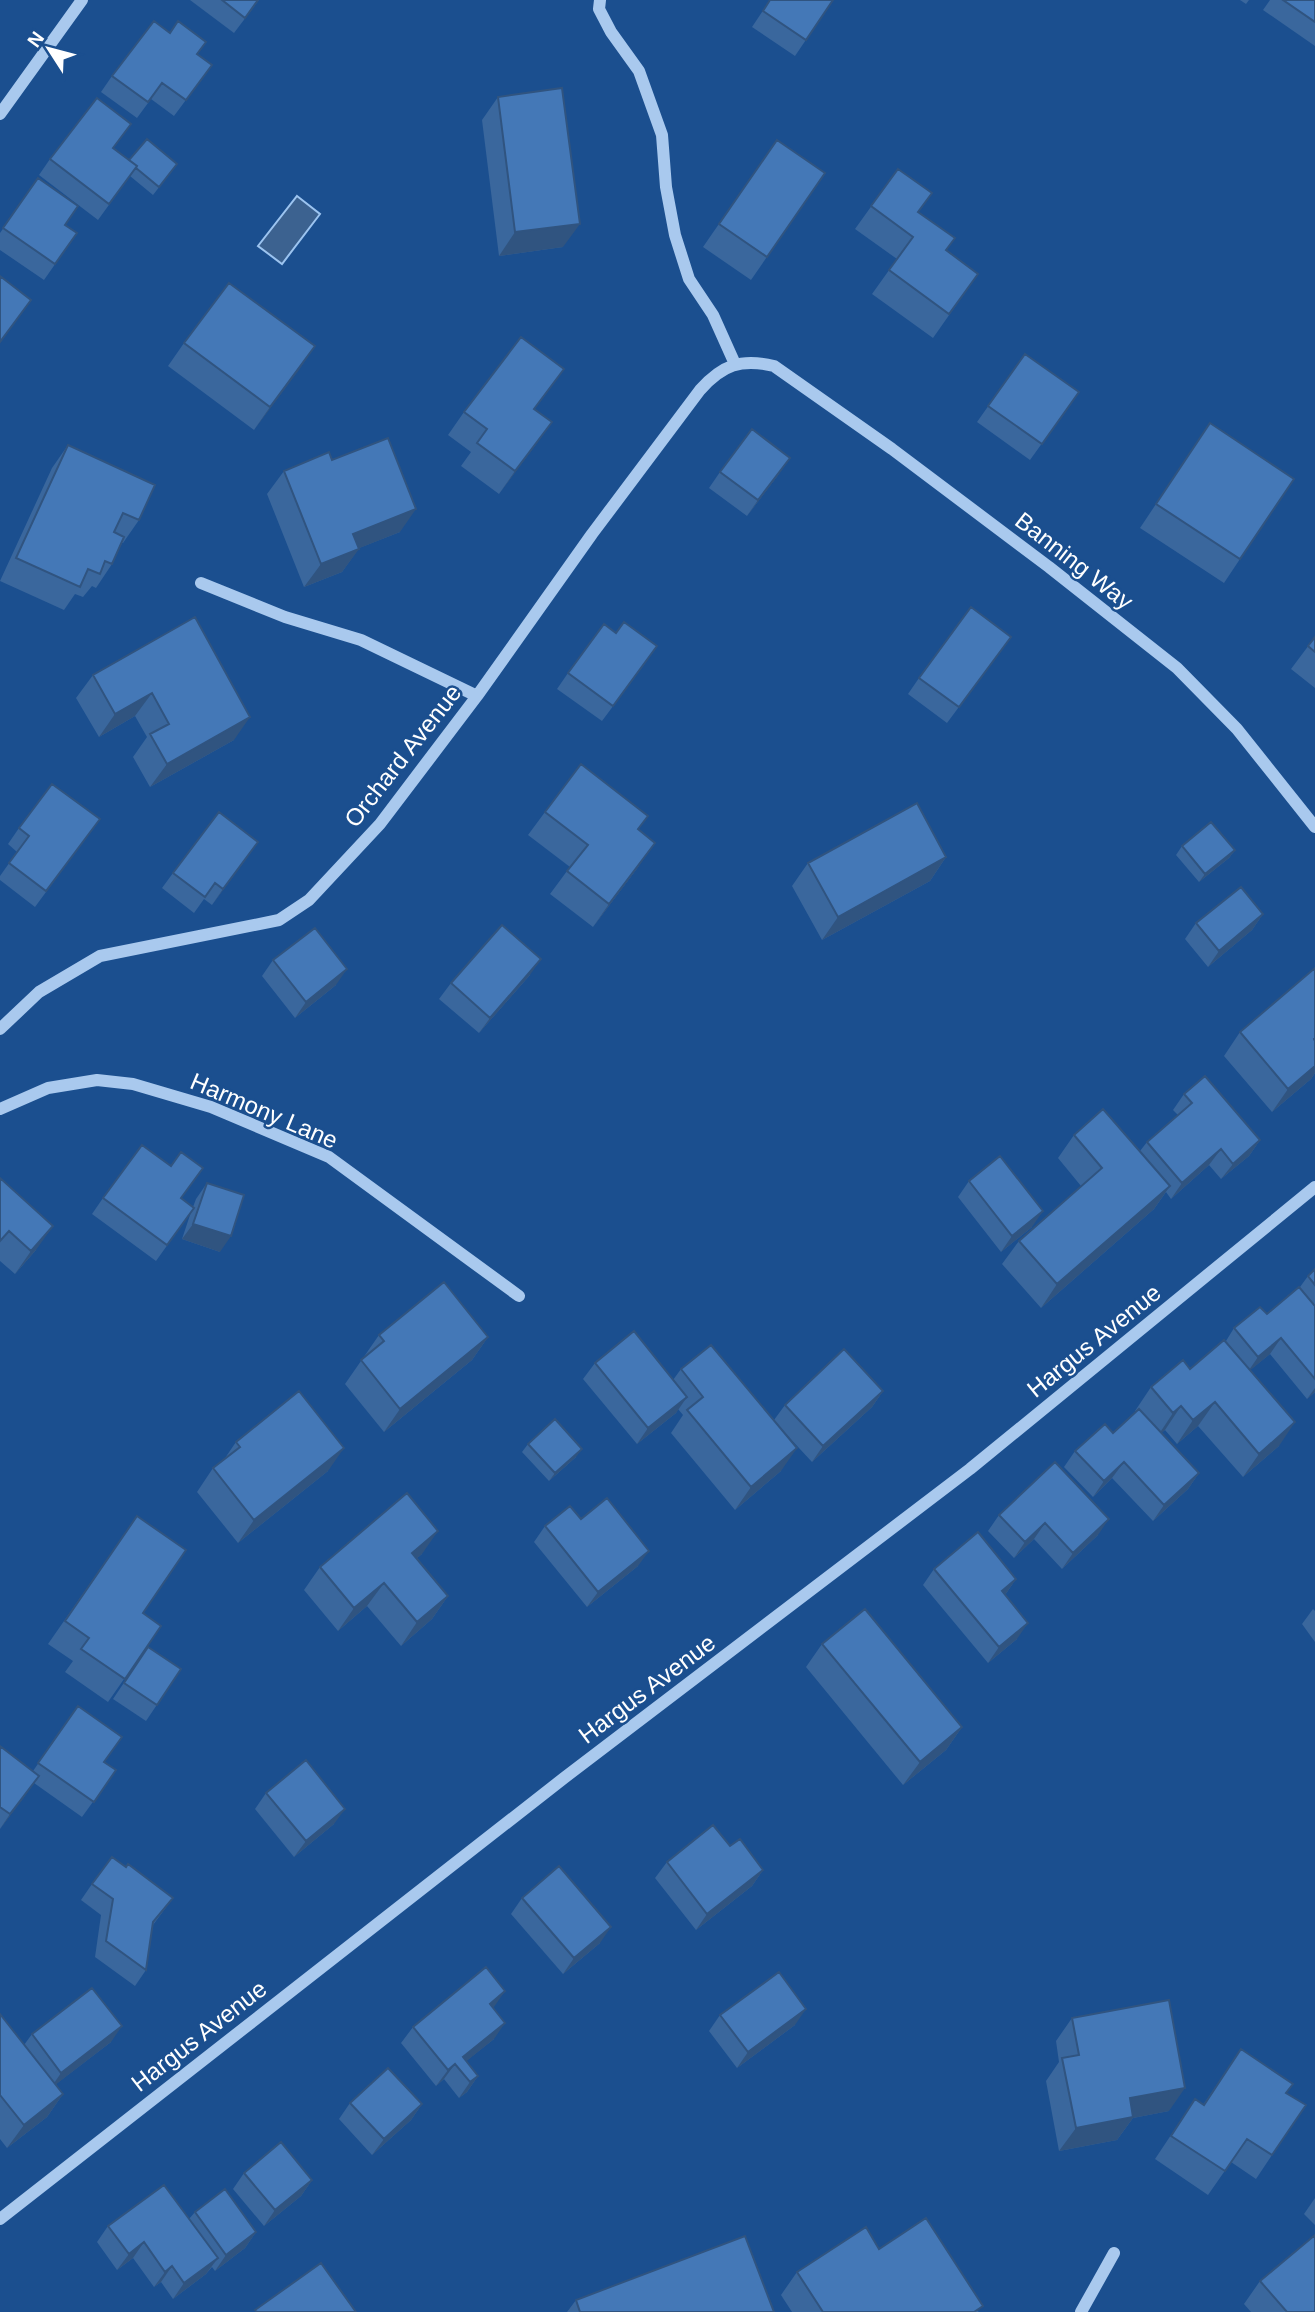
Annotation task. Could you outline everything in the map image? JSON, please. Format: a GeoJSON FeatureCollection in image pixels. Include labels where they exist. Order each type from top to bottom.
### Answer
{"type":"FeatureCollection","features":[{"type":"Feature","properties":{"kind":"street"},"geometry":{"type":"LineString","coordinates":[[0,114],[82,0]]}},
{"type":"Feature","properties":{"kind":"street"},"geometry":{"type":"LineString","coordinates":[[600,0],[599,9],[611,32],[639,71],[662,135],[670,211],[689,279],[713,316],[735,364]]}},
{"type":"Feature","properties":{"kind":"street","name":"Banning Way"},"geometry":{"type":"LineString","coordinates":[[735,364],[754,361],[774,366],[1049,566],[1177,668],[1237,729],[1315,827]]}},
{"type":"Feature","properties":{"kind":"street","name":"Orchard Avenue"},"geometry":{"type":"LineString","coordinates":[[0,1029],[39,992],[100,956],[279,920],[309,900],[380,824],[700,390],[713,374],[735,364]]}},
{"type":"Feature","properties":{"kind":"street"},"geometry":{"type":"LineString","coordinates":[[201,583],[285,617],[361,640],[477,695]]}},
{"type":"Feature","properties":{"kind":"street","name":"Harmony Lane"},"geometry":{"type":"LineString","coordinates":[[0,1109],[48,1088],[97,1080],[133,1084],[211,1107],[329,1157],[519,1296]]}},
{"type":"Feature","properties":{"kind":"street","name":"Hargus Avenue"},"geometry":{"type":"LineString","coordinates":[[0,2218],[564,1778],[970,1469],[1315,1187]]}},
{"type":"Feature","properties":{"kind":"street"},"geometry":{"type":"LineString","coordinates":[[1081,2312],[1114,2253]]}},
{"type":"Feature","properties":{"kind":"water"},"geometry":{"type":"Polygon","coordinates":[[[297,196],[320,214],[282,264],[258,246],[297,196]]]}},
{"type":"Feature","properties":{"kind":"building"},"geometry":{"type":"Polygon","coordinates":[[[222,0],[258,0],[245,18],[222,0]]]}},
{"type":"Feature","properties":{"kind":"building"},"geometry":{"type":"Polygon","coordinates":[[[770,0],[833,0],[806,40],[763,11],[770,0]]]}},
{"type":"Feature","properties":{"kind":"building"},"geometry":{"type":"Polygon","coordinates":[[[1283,0],[1315,0],[1315,22],[1283,0]]]}},
{"type":"Feature","properties":{"kind":"building"},"geometry":{"type":"Polygon","coordinates":[[[154,21],[170,33],[178,21],[206,42],[197,54],[212,65],[186,100],[162,83],[148,102],[112,76],[154,21]]]}},
{"type":"Feature","properties":{"kind":"building"},"geometry":{"type":"Polygon","coordinates":[[[562,88],[580,224],[515,232],[498,97],[562,88]]]}},
{"type":"Feature","properties":{"kind":"building"},"geometry":{"type":"Polygon","coordinates":[[[97,98],[131,124],[113,148],[137,166],[109,204],[50,159],[97,98]]]}},
{"type":"Feature","properties":{"kind":"building"},"geometry":{"type":"Polygon","coordinates":[[[147,139],[177,164],[159,187],[129,160],[147,139]]]}},
{"type":"Feature","properties":{"kind":"building"},"geometry":{"type":"Polygon","coordinates":[[[777,140],[825,173],[767,257],[719,224],[777,140]]]}},
{"type":"Feature","properties":{"kind":"building"},"geometry":{"type":"Polygon","coordinates":[[[898,169],[932,193],[918,212],[955,238],[946,250],[978,274],[949,314],[889,270],[913,237],[871,206],[898,169]]]}},
{"type":"Feature","properties":{"kind":"building"},"geometry":{"type":"Polygon","coordinates":[[[38,178],[78,206],[65,225],[77,233],[55,264],[3,228],[38,178]]]}},
{"type":"Feature","properties":{"kind":"building"},"geometry":{"type":"Polygon","coordinates":[[[0,276],[31,300],[0,342],[0,276]]]}},
{"type":"Feature","properties":{"kind":"building"},"geometry":{"type":"Polygon","coordinates":[[[229,283],[315,346],[270,407],[184,343],[229,283]]]}},
{"type":"Feature","properties":{"kind":"building"},"geometry":{"type":"Polygon","coordinates":[[[521,337],[564,369],[534,409],[552,422],[515,471],[477,443],[487,429],[464,412],[521,337]]]}},
{"type":"Feature","properties":{"kind":"building"},"geometry":{"type":"Polygon","coordinates":[[[1025,354],[1079,392],[1042,444],[988,406],[1025,354]]]}},
{"type":"Feature","properties":{"kind":"building"},"geometry":{"type":"Polygon","coordinates":[[[1210,423],[1294,479],[1240,559],[1156,504],[1210,423]]]}},
{"type":"Feature","properties":{"kind":"building"},"geometry":{"type":"Polygon","coordinates":[[[752,429],[790,458],[758,500],[720,472],[752,429]]]}},
{"type":"Feature","properties":{"kind":"building"},"geometry":{"type":"Polygon","coordinates":[[[388,438],[416,509],[353,534],[359,549],[321,564],[284,471],[329,452],[332,460],[388,438]]]}},
{"type":"Feature","properties":{"kind":"building"},"geometry":{"type":"Polygon","coordinates":[[[68,445],[155,485],[139,520],[123,513],[114,532],[124,537],[112,564],[105,561],[100,574],[88,569],[80,587],[16,558],[68,445]]]}},
{"type":"Feature","properties":{"kind":"building"},"geometry":{"type":"Polygon","coordinates":[[[971,607],[1011,637],[959,707],[919,678],[971,607]]]}},
{"type":"Feature","properties":{"kind":"building"},"geometry":{"type":"Polygon","coordinates":[[[195,617],[250,717],[167,764],[150,734],[169,724],[152,693],[115,714],[93,675],[195,617]]]}},
{"type":"Feature","properties":{"kind":"building"},"geometry":{"type":"Polygon","coordinates":[[[624,622],[657,646],[613,706],[568,673],[604,624],[616,633],[624,622]]]}},
{"type":"Feature","properties":{"kind":"building"},"geometry":{"type":"Polygon","coordinates":[[[1315,637],[1315,652],[1308,646],[1315,637]]]}},
{"type":"Feature","properties":{"kind":"building"},"geometry":{"type":"Polygon","coordinates":[[[581,764],[648,816],[638,829],[655,843],[609,904],[567,871],[588,845],[545,812],[581,764]]]}},
{"type":"Feature","properties":{"kind":"building"},"geometry":{"type":"Polygon","coordinates":[[[52,784],[100,819],[46,891],[9,863],[29,836],[19,828],[52,784]]]}},
{"type":"Feature","properties":{"kind":"building"},"geometry":{"type":"Polygon","coordinates":[[[917,803],[946,857],[838,917],[808,863],[917,803]]]}},
{"type":"Feature","properties":{"kind":"building"},"geometry":{"type":"Polygon","coordinates":[[[219,812],[258,842],[223,889],[215,883],[205,897],[173,873],[219,812]]]}},
{"type":"Feature","properties":{"kind":"building"},"geometry":{"type":"Polygon","coordinates":[[[1211,822],[1235,850],[1205,874],[1182,846],[1211,822]]]}},
{"type":"Feature","properties":{"kind":"building"},"geometry":{"type":"Polygon","coordinates":[[[1241,887],[1263,914],[1219,951],[1196,923],[1241,887]]]}},
{"type":"Feature","properties":{"kind":"building"},"geometry":{"type":"Polygon","coordinates":[[[502,925],[541,959],[490,1018],[451,983],[502,925]]]}},
{"type":"Feature","properties":{"kind":"building"},"geometry":{"type":"Polygon","coordinates":[[[315,928],[347,969],[306,1002],[273,960],[315,928]]]}},
{"type":"Feature","properties":{"kind":"building"},"geometry":{"type":"Polygon","coordinates":[[[1315,968],[1315,1066],[1288,1089],[1240,1032],[1315,968]]]}},
{"type":"Feature","properties":{"kind":"building"},"geometry":{"type":"Polygon","coordinates":[[[1205,1076],[1260,1140],[1233,1164],[1221,1149],[1182,1183],[1147,1142],[1192,1103],[1184,1094],[1205,1076]]]}},
{"type":"Feature","properties":{"kind":"building"},"geometry":{"type":"Polygon","coordinates":[[[1103,1109],[1170,1186],[1057,1284],[1019,1241],[1102,1168],[1074,1135],[1103,1109]]]}},
{"type":"Feature","properties":{"kind":"building"},"geometry":{"type":"Polygon","coordinates":[[[142,1145],[171,1166],[181,1152],[203,1168],[181,1198],[194,1208],[167,1245],[103,1198],[142,1145]]]}},
{"type":"Feature","properties":{"kind":"building"},"geometry":{"type":"Polygon","coordinates":[[[1000,1156],[1043,1211],[1012,1236],[969,1181],[1000,1156]]]}},
{"type":"Feature","properties":{"kind":"building"},"geometry":{"type":"Polygon","coordinates":[[[0,1178],[53,1226],[31,1251],[9,1231],[0,1241],[0,1178]]]}},
{"type":"Feature","properties":{"kind":"building"},"geometry":{"type":"Polygon","coordinates":[[[207,1183],[244,1195],[231,1236],[193,1224],[207,1183]]]}},
{"type":"Feature","properties":{"kind":"building"},"geometry":{"type":"Polygon","coordinates":[[[1315,1269],[1315,1285],[1308,1276],[1315,1269]]]}},
{"type":"Feature","properties":{"kind":"building"},"geometry":{"type":"Polygon","coordinates":[[[444,1282],[488,1337],[400,1409],[361,1360],[384,1341],[379,1335],[444,1282]]]}},
{"type":"Feature","properties":{"kind":"building"},"geometry":{"type":"Polygon","coordinates":[[[1299,1287],[1315,1306],[1315,1379],[1281,1338],[1258,1357],[1234,1328],[1260,1307],[1267,1314],[1299,1287]]]}},
{"type":"Feature","properties":{"kind":"building"},"geometry":{"type":"Polygon","coordinates":[[[634,1331],[687,1397],[648,1428],[595,1363],[634,1331]]]}},
{"type":"Feature","properties":{"kind":"building"},"geometry":{"type":"Polygon","coordinates":[[[1224,1340],[1295,1422],[1259,1454],[1215,1402],[1193,1420],[1181,1406],[1173,1413],[1151,1387],[1183,1360],[1190,1369],[1224,1340]]]}},
{"type":"Feature","properties":{"kind":"building"},"geometry":{"type":"Polygon","coordinates":[[[711,1345],[797,1448],[751,1487],[687,1410],[703,1397],[681,1369],[711,1345]]]}},
{"type":"Feature","properties":{"kind":"building"},"geometry":{"type":"Polygon","coordinates":[[[844,1349],[883,1391],[823,1446],[785,1405],[844,1349]]]}},
{"type":"Feature","properties":{"kind":"building"},"geometry":{"type":"Polygon","coordinates":[[[299,1391],[344,1448],[254,1520],[213,1468],[240,1447],[236,1442],[299,1391]]]}},
{"type":"Feature","properties":{"kind":"building"},"geometry":{"type":"Polygon","coordinates":[[[1139,1409],[1199,1473],[1164,1505],[1124,1462],[1104,1481],[1075,1451],[1105,1424],[1113,1433],[1139,1409]]]}},
{"type":"Feature","properties":{"kind":"building"},"geometry":{"type":"Polygon","coordinates":[[[555,1419],[582,1449],[555,1473],[528,1444],[555,1419]]]}},
{"type":"Feature","properties":{"kind":"building"},"geometry":{"type":"Polygon","coordinates":[[[1055,1462],[1109,1519],[1073,1553],[1045,1523],[1025,1542],[999,1515],[1055,1462]]]}},
{"type":"Feature","properties":{"kind":"building"},"geometry":{"type":"Polygon","coordinates":[[[407,1493],[438,1531],[412,1553],[448,1596],[417,1622],[384,1583],[354,1608],[320,1567],[407,1493]]]}},
{"type":"Feature","properties":{"kind":"building"},"geometry":{"type":"Polygon","coordinates":[[[607,1498],[649,1551],[598,1592],[545,1526],[570,1506],[581,1519],[607,1498]]]}},
{"type":"Feature","properties":{"kind":"building"},"geometry":{"type":"Polygon","coordinates":[[[137,1516],[186,1550],[143,1613],[161,1626],[125,1679],[81,1649],[89,1638],[65,1621],[137,1516]]]}},
{"type":"Feature","properties":{"kind":"building"},"geometry":{"type":"Polygon","coordinates":[[[978,1532],[1016,1579],[1002,1591],[1028,1623],[999,1647],[934,1569],[978,1532]]]}},
{"type":"Feature","properties":{"kind":"building"},"geometry":{"type":"Polygon","coordinates":[[[865,1609],[962,1727],[920,1762],[822,1644],[865,1609]]]}},
{"type":"Feature","properties":{"kind":"building"},"geometry":{"type":"Polygon","coordinates":[[[148,1647],[181,1669],[157,1705],[124,1683],[148,1647]]]}},
{"type":"Feature","properties":{"kind":"building"},"geometry":{"type":"Polygon","coordinates":[[[78,1706],[122,1737],[104,1762],[116,1770],[94,1802],[38,1763],[78,1706]]]}},
{"type":"Feature","properties":{"kind":"building"},"geometry":{"type":"Polygon","coordinates":[[[0,1746],[39,1776],[10,1814],[0,1807],[0,1746]]]}},
{"type":"Feature","properties":{"kind":"building"},"geometry":{"type":"Polygon","coordinates":[[[306,1760],[345,1809],[306,1841],[266,1793],[306,1760]]]}},
{"type":"Feature","properties":{"kind":"building"},"geometry":{"type":"Polygon","coordinates":[[[713,1825],[730,1846],[740,1839],[763,1870],[707,1914],[667,1862],[713,1825]]]}},
{"type":"Feature","properties":{"kind":"building"},"geometry":{"type":"Polygon","coordinates":[[[112,1857],[126,1867],[128,1864],[173,1898],[153,1922],[146,1970],[106,1941],[113,1899],[92,1884],[112,1857]]]}},
{"type":"Feature","properties":{"kind":"building"},"geometry":{"type":"Polygon","coordinates":[[[559,1866],[611,1927],[574,1958],[522,1898],[559,1866]]]}},
{"type":"Feature","properties":{"kind":"building"},"geometry":{"type":"Polygon","coordinates":[[[486,1967],[505,1991],[490,2004],[505,2023],[463,2057],[478,2076],[470,2082],[455,2064],[448,2070],[413,2027],[486,1967]]]}},
{"type":"Feature","properties":{"kind":"building"},"geometry":{"type":"Polygon","coordinates":[[[779,1972],[806,2009],[748,2052],[720,2015],[779,1972]]]}},
{"type":"Feature","properties":{"kind":"building"},"geometry":{"type":"Polygon","coordinates":[[[92,1988],[122,2026],[61,2073],[32,2034],[92,1988]]]}},
{"type":"Feature","properties":{"kind":"building"},"geometry":{"type":"Polygon","coordinates":[[[1169,2000],[1185,2088],[1130,2098],[1133,2117],[1076,2128],[1062,2058],[1079,2055],[1072,2018],[1169,2000]]]}},
{"type":"Feature","properties":{"kind":"building"},"geometry":{"type":"Polygon","coordinates":[[[0,2014],[63,2094],[24,2125],[0,2095],[0,2014]]]}},
{"type":"Feature","properties":{"kind":"building"},"geometry":{"type":"Polygon","coordinates":[[[1241,2049],[1293,2084],[1286,2093],[1306,2105],[1272,2155],[1247,2139],[1225,2171],[1171,2136],[1195,2099],[1204,2105],[1241,2049]]]}},
{"type":"Feature","properties":{"kind":"building"},"geometry":{"type":"Polygon","coordinates":[[[388,2068],[422,2104],[384,2139],[350,2103],[388,2068]]]}},
{"type":"Feature","properties":{"kind":"building"},"geometry":{"type":"Polygon","coordinates":[[[281,2142],[312,2180],[275,2210],[244,2173],[281,2142]]]}},
{"type":"Feature","properties":{"kind":"building"},"geometry":{"type":"Polygon","coordinates":[[[164,2185],[218,2258],[184,2283],[172,2266],[165,2272],[144,2242],[129,2254],[108,2226],[164,2185]]]}},
{"type":"Feature","properties":{"kind":"building"},"geometry":{"type":"Polygon","coordinates":[[[225,2189],[256,2232],[226,2255],[195,2212],[225,2189]]]}},
{"type":"Feature","properties":{"kind":"building"},"geometry":{"type":"Polygon","coordinates":[[[926,2218],[983,2306],[974,2312],[823,2312],[797,2272],[866,2227],[879,2249],[926,2218]]]}},
{"type":"Feature","properties":{"kind":"building"},"geometry":{"type":"Polygon","coordinates":[[[1315,2235],[1315,2312],[1287,2312],[1260,2281],[1315,2235]]]}},
{"type":"Feature","properties":{"kind":"building"},"geometry":{"type":"Polygon","coordinates":[[[745,2236],[774,2312],[580,2312],[576,2300],[745,2236]]]}},
{"type":"Feature","properties":{"kind":"building"},"geometry":{"type":"Polygon","coordinates":[[[321,2263],[356,2312],[255,2310],[321,2263]]]}}]}
